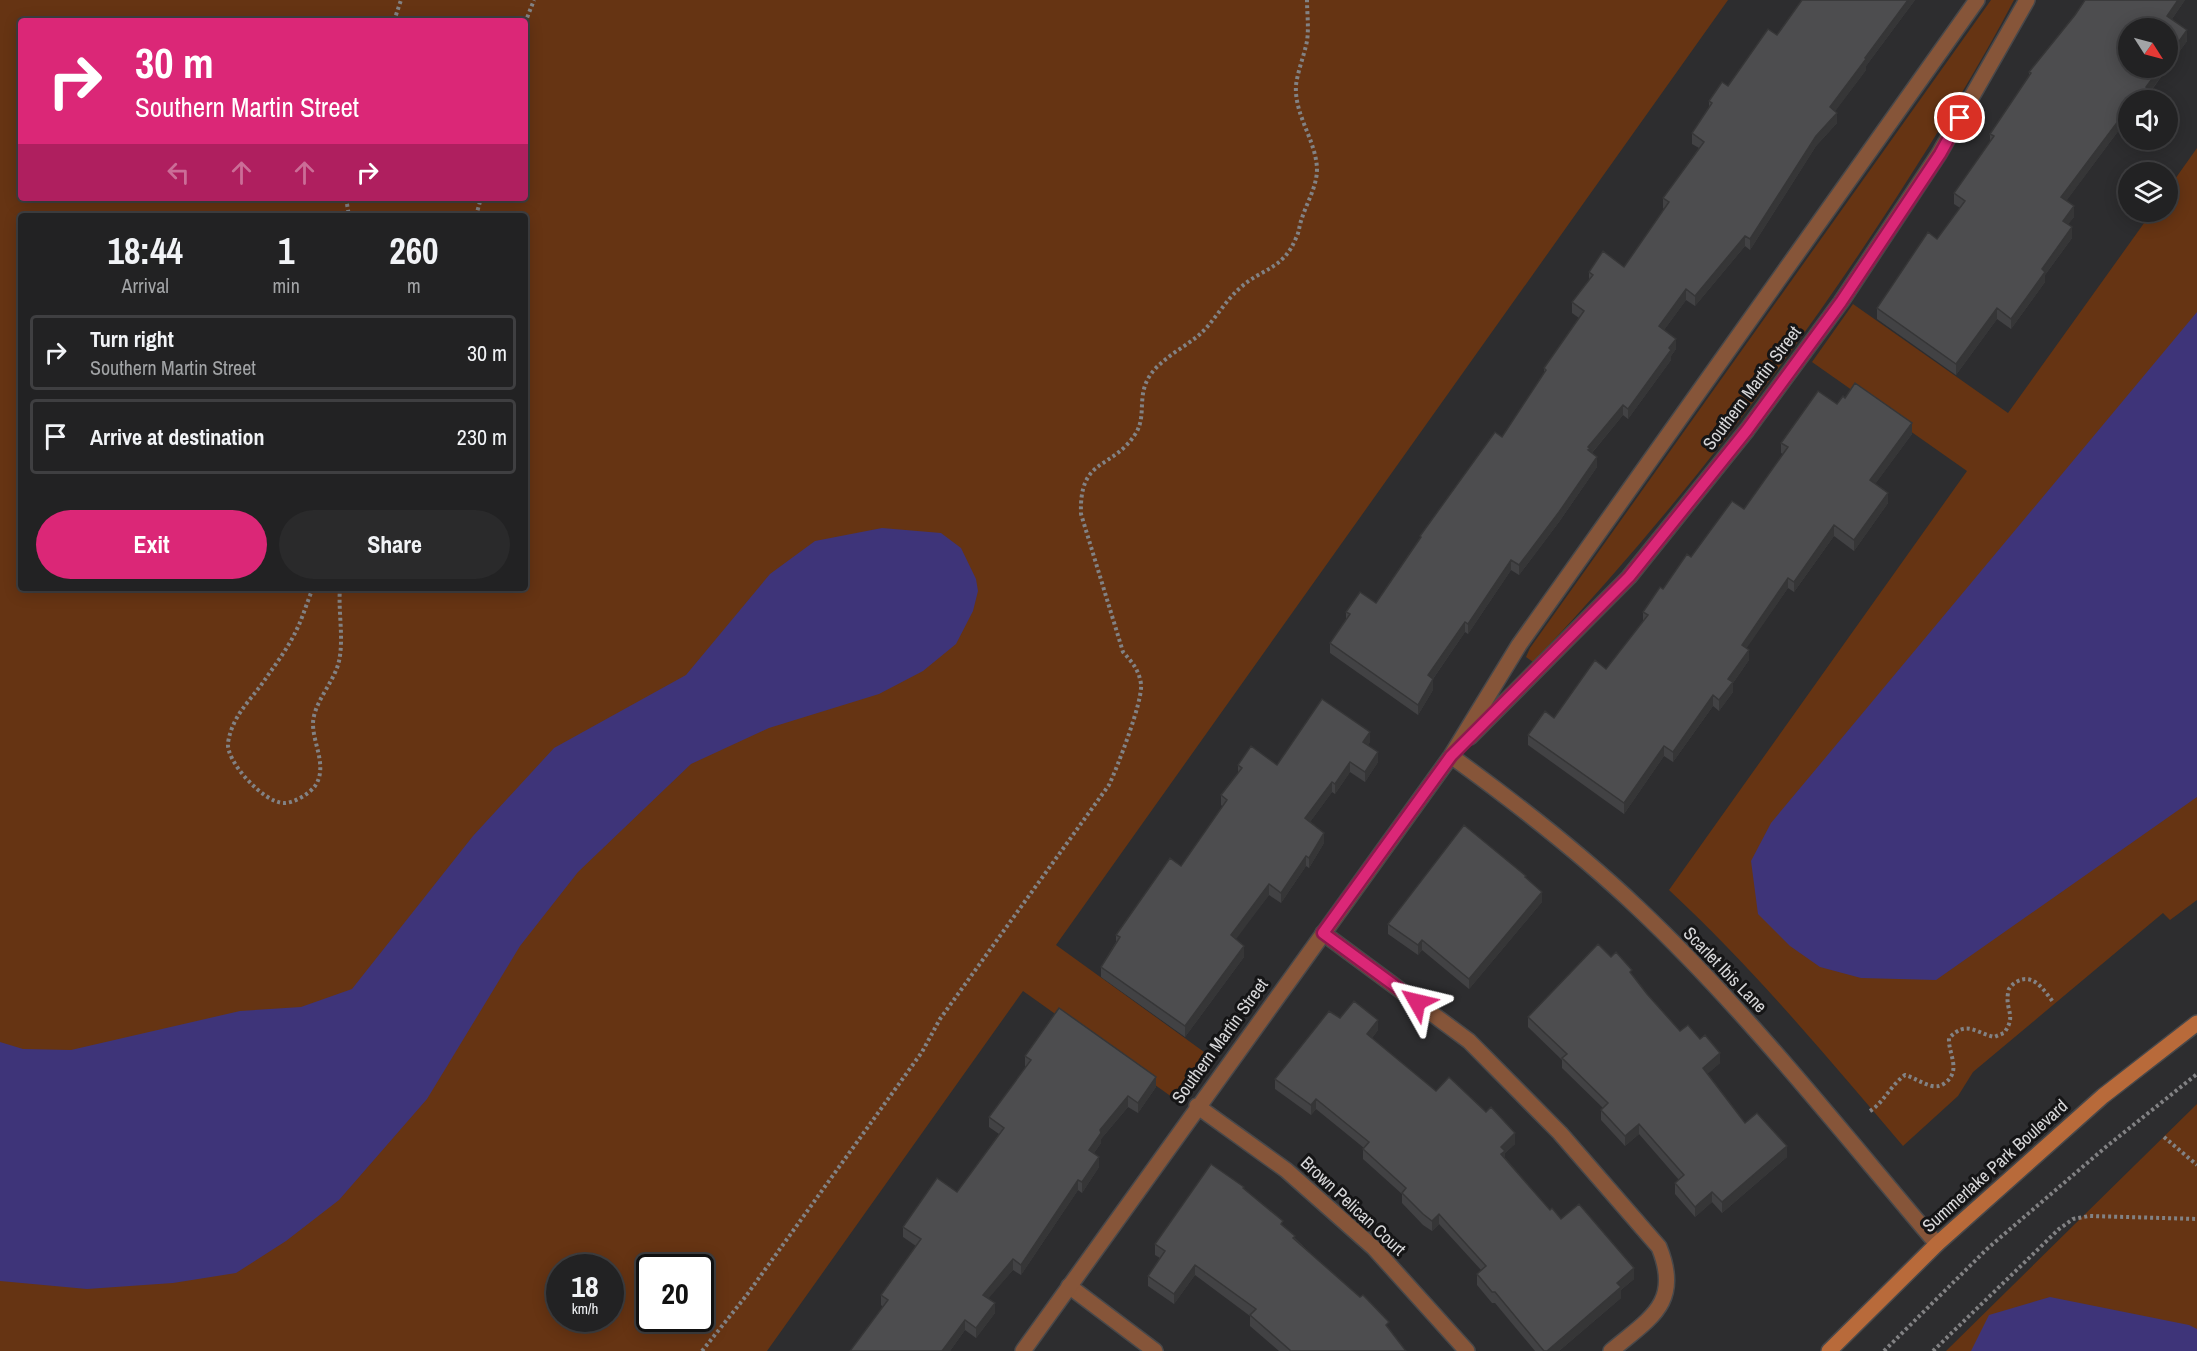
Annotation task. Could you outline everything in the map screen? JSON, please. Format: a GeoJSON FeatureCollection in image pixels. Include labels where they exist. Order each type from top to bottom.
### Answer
{"type":"FeatureCollection","features":[{"type":"Feature","properties":{"kind":"main road","name":"Summerlake Park Boulevard"},"geometry":{"type":"LineString","coordinates":[[1829,1351],[1937,1244],[2103,1096],[2197,1023]]}},
{"type":"Feature","properties":{"kind":"street","name":"Southern Martin Street"},"geometry":{"type":"LineString","coordinates":[[1023,1351],[1451,756],[1519,645],[1977,0]]}},
{"type":"Feature","properties":{"kind":"street","name":"Southern Martin Street"},"geometry":{"type":"LineString","coordinates":[[1451,756],[1629,577],[1747,430],[1841,302],[1940,154],[2027,0]]}},
{"type":"Feature","properties":{"kind":"street","name":"Scarlet Ibis Lane"},"geometry":{"type":"LineString","coordinates":[[1451,756],[1541,822],[1638,908],[1736,1007],[1937,1244]]}},
{"type":"Feature","properties":{"kind":"street"},"geometry":{"type":"LineString","coordinates":[[1323,933],[1469,1041],[1560,1133],[1659,1247],[1667,1267],[1668,1286],[1662,1302],[1647,1320],[1611,1351]]}},
{"type":"Feature","properties":{"kind":"street","name":"Brown Pelican Court"},"geometry":{"type":"LineString","coordinates":[[1197,1107],[1286,1170],[1374,1248],[1467,1351]]}},
{"type":"Feature","properties":{"kind":"street"},"geometry":{"type":"LineString","coordinates":[[1069,1286],[1155,1351]]}},
{"type":"Feature","properties":{"kind":"path"},"geometry":{"type":"LineString","coordinates":[[395,18],[400,0]]}},
{"type":"Feature","properties":{"kind":"path"},"geometry":{"type":"LineString","coordinates":[[527,18],[534,0]]}},
{"type":"Feature","properties":{"kind":"path"},"geometry":{"type":"LineString","coordinates":[[702,1351],[746,1296],[922,1052],[940,1019],[1109,785],[1118,766],[1141,686],[1137,668],[1123,652],[1081,514],[1080,499],[1084,481],[1092,471],[1125,446],[1137,431],[1144,383],[1156,368],[1214,321],[1238,290],[1251,278],[1276,266],[1289,253],[1297,237],[1314,188],[1317,169],[1299,112],[1296,87],[1307,39],[1307,0]]}},
{"type":"Feature","properties":{"kind":"path"},"geometry":{"type":"LineString","coordinates":[[312,591],[296,630],[264,682],[240,710],[232,725],[228,746],[236,765],[252,784],[268,798],[284,803],[303,797],[315,786],[321,771],[313,723],[321,698],[339,662],[340,591]]}},
{"type":"Feature","properties":{"kind":"path"},"geometry":{"type":"LineString","coordinates":[[1870,1111],[1878,1106],[1896,1082],[1905,1075],[1929,1086],[1937,1087],[1947,1082],[1954,1073],[1954,1062],[1948,1048],[1949,1038],[1957,1030],[1976,1029],[1994,1036],[2004,1033],[2012,1018],[2007,995],[2009,988],[2015,983],[2022,979],[2037,982],[2053,1002]]}},
{"type":"Feature","properties":{"kind":"path"},"geometry":{"type":"LineString","coordinates":[[1884,1351],[1988,1248],[2107,1146],[2197,1074]]}},
{"type":"Feature","properties":{"kind":"path"},"geometry":{"type":"LineString","coordinates":[[2164,1137],[2197,1165]]}},
{"type":"Feature","properties":{"kind":"path"},"geometry":{"type":"LineString","coordinates":[[1933,1351],[2050,1237],[2073,1220],[2089,1216],[2197,1219]]}},
{"type":"Feature","properties":{"kind":"shaded area"},"geometry":{"type":"Polygon","coordinates":[[[0,0],[1728,0],[1056,945],[1211,1057],[1179,1102],[1023,991],[767,1351],[0,1351],[0,0]]]}},
{"type":"Feature","properties":{"kind":"shaded area"},"geometry":{"type":"Polygon","coordinates":[[[1991,0],[2014,0],[1973,74],[1858,256],[1773,375],[1684,491],[1589,602],[1533,662],[1526,657],[1530,648],[1991,0]]]}},
{"type":"Feature","properties":{"kind":"shaded area"},"geometry":{"type":"Polygon","coordinates":[[[2197,148],[2197,900],[2170,920],[2163,913],[1973,1072],[1958,1096],[1903,1146],[1761,983],[1669,890],[1967,471],[1812,362],[1853,304],[2008,413],[2145,222],[2178,222],[2178,175],[2197,148]]]}},
{"type":"Feature","properties":{"kind":"shaded area"},"geometry":{"type":"Polygon","coordinates":[[[2197,312],[2197,797],[1936,980],[1861,978],[1820,967],[1790,946],[1758,914],[1751,861],[1771,823],[2197,312]]]}},
{"type":"Feature","properties":{"kind":"shaded area"},"geometry":{"type":"Polygon","coordinates":[[[882,528],[941,533],[961,548],[976,579],[978,591],[973,611],[956,644],[923,671],[879,694],[769,728],[691,764],[578,872],[520,946],[427,1099],[339,1200],[286,1241],[236,1273],[173,1283],[87,1289],[0,1281],[0,1042],[23,1049],[71,1050],[240,1011],[301,1007],[352,989],[473,836],[554,748],[686,675],[770,574],[815,541],[882,528]]]}},
{"type":"Feature","properties":{"kind":"shaded area"},"geometry":{"type":"Polygon","coordinates":[[[2197,1104],[2197,1351],[1946,1351],[2197,1104]]]}},
{"type":"Feature","properties":{"kind":"shaded area"},"geometry":{"type":"Polygon","coordinates":[[[2050,1297],[2189,1325],[2197,1329],[2197,1351],[1971,1351],[1989,1315],[2050,1297]]]}},
{"type":"Feature","properties":{"kind":"building"},"geometry":{"type":"Polygon","coordinates":[[[1802,0],[1908,0],[1830,107],[1837,113],[1816,136],[1750,239],[1745,236],[1695,296],[1686,289],[1659,326],[1676,339],[1669,348],[1671,350],[1628,409],[1623,405],[1588,447],[1590,449],[1588,450],[1597,457],[1519,565],[1511,560],[1468,624],[1465,622],[1428,675],[1433,679],[1418,705],[1330,643],[1350,614],[1346,612],[1360,592],[1376,603],[1420,536],[1495,432],[1502,437],[1546,370],[1544,368],[1584,311],[1572,302],[1593,275],[1589,272],[1603,251],[1624,267],[1669,202],[1663,198],[1704,142],[1692,133],[1712,103],[1709,101],[1722,82],[1728,86],[1768,29],[1777,35],[1802,0]]]}},
{"type":"Feature","properties":{"kind":"building"},"geometry":{"type":"Polygon","coordinates":[[[2085,0],[2178,0],[2167,16],[2170,18],[2118,18],[2118,78],[2153,78],[2146,87],[2150,90],[2118,90],[2118,121],[2061,197],[2074,206],[2063,221],[2072,227],[2042,269],[2045,272],[2011,319],[1997,308],[1956,364],[1877,308],[1928,232],[1937,239],[1965,201],[1954,193],[1994,136],[1990,134],[2031,73],[2029,72],[2085,0]]]}},
{"type":"Feature","properties":{"kind":"building"},"geometry":{"type":"Polygon","coordinates":[[[2178,24],[2187,30],[2178,43],[2178,24]]]}},
{"type":"Feature","properties":{"kind":"building"},"geometry":{"type":"Polygon","coordinates":[[[1855,383],[1912,423],[1870,480],[1888,493],[1854,540],[1834,525],[1794,582],[1788,578],[1742,645],[1749,650],[1728,679],[1733,682],[1719,700],[1713,695],[1673,752],[1664,746],[1624,803],[1528,735],[1545,711],[1554,718],[1595,660],[1606,669],[1648,615],[1643,612],[1660,587],[1663,589],[1687,554],[1691,557],[1732,501],[1744,509],[1788,447],[1781,443],[1818,391],[1837,404],[1843,396],[1845,398],[1855,383]]]}},
{"type":"Feature","properties":{"kind":"building"},"geometry":{"type":"Polygon","coordinates":[[[1322,699],[1370,732],[1363,742],[1378,752],[1365,772],[1350,762],[1335,784],[1332,782],[1305,818],[1324,833],[1309,858],[1306,856],[1281,893],[1269,884],[1231,935],[1244,946],[1185,1026],[1101,967],[1120,937],[1116,935],[1170,858],[1181,866],[1227,800],[1221,795],[1242,768],[1238,765],[1251,746],[1277,765],[1322,699]]]}},
{"type":"Feature","properties":{"kind":"building"},"geometry":{"type":"Polygon","coordinates":[[[1464,825],[1542,892],[1469,979],[1422,940],[1418,945],[1388,924],[1464,825]]]}},
{"type":"Feature","properties":{"kind":"building"},"geometry":{"type":"Polygon","coordinates":[[[1598,944],[1611,957],[1616,952],[1632,970],[1630,972],[1647,994],[1680,1031],[1688,1025],[1700,1039],[1705,1035],[1720,1053],[1703,1068],[1745,1123],[1757,1113],[1787,1146],[1722,1202],[1712,1192],[1695,1207],[1675,1183],[1684,1175],[1639,1124],[1625,1136],[1601,1110],[1608,1103],[1562,1058],[1567,1054],[1528,1017],[1598,944]]]}},
{"type":"Feature","properties":{"kind":"building"},"geometry":{"type":"Polygon","coordinates":[[[1354,1001],[1378,1020],[1367,1034],[1436,1091],[1449,1077],[1486,1112],[1491,1107],[1515,1133],[1501,1147],[1505,1151],[1501,1154],[1550,1210],[1552,1208],[1561,1219],[1579,1204],[1634,1268],[1617,1283],[1621,1287],[1547,1351],[1544,1351],[1477,1274],[1486,1266],[1439,1214],[1432,1221],[1423,1214],[1402,1193],[1406,1188],[1363,1149],[1369,1142],[1316,1099],[1311,1105],[1275,1079],[1329,1011],[1340,1018],[1354,1001]]]}},
{"type":"Feature","properties":{"kind":"building"},"geometry":{"type":"Polygon","coordinates":[[[1059,1008],[1156,1077],[1138,1103],[1128,1096],[1100,1130],[1101,1133],[1089,1150],[1099,1157],[1082,1182],[1078,1180],[1021,1265],[1013,1259],[983,1295],[995,1303],[976,1328],[965,1320],[942,1351],[850,1351],[888,1300],[881,1295],[921,1239],[903,1227],[937,1178],[957,1192],[1004,1128],[989,1117],[1031,1060],[1025,1056],[1059,1008]]]}},
{"type":"Feature","properties":{"kind":"building"},"geometry":{"type":"Polygon","coordinates":[[[1211,1164],[1244,1187],[1283,1221],[1281,1224],[1295,1236],[1293,1238],[1360,1297],[1363,1295],[1389,1322],[1386,1325],[1406,1351],[1291,1351],[1250,1315],[1256,1309],[1195,1265],[1174,1294],[1148,1276],[1165,1251],[1155,1244],[1211,1164]]]}},
{"type":"Feature","properties":{"kind":"route"},"geometry":{"type":"LineString","coordinates":[[1417,1002],[1323,933],[1451,756],[1629,577],[1747,430],[1841,302],[1940,154],[1960,118]]}}]}
